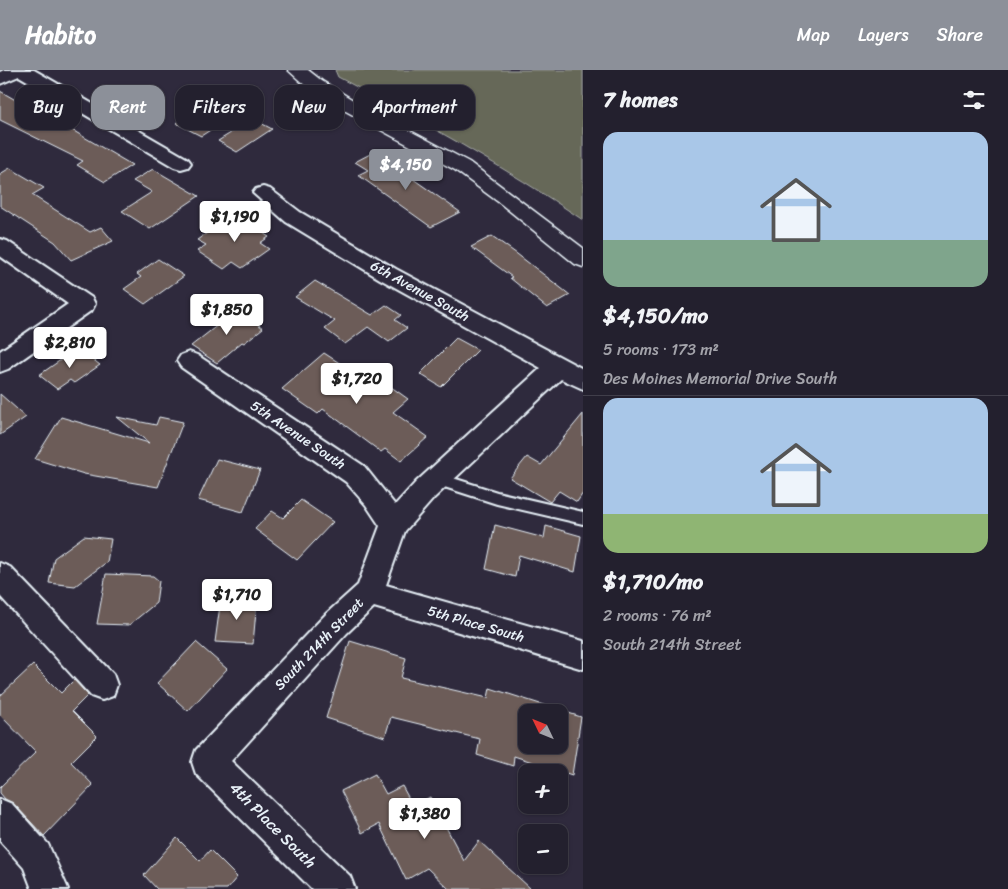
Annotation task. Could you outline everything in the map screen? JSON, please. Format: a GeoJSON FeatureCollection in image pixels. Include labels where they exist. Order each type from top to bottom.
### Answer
{"type":"FeatureCollection","features":[{"type":"Feature","properties":{"kind":"main road"},"geometry":{"type":"LineString","coordinates":[[297,70],[336,98],[461,166],[583,259]]}},
{"type":"Feature","properties":{"kind":"street"},"geometry":{"type":"LineString","coordinates":[[0,79],[17,70]]}},
{"type":"Feature","properties":{"kind":"street"},"geometry":{"type":"LineString","coordinates":[[22,70],[181,163]]}},
{"type":"Feature","properties":{"kind":"street","name":"6th Avenue South"},"geometry":{"type":"LineString","coordinates":[[263,193],[293,217],[388,274],[583,380]]}},
{"type":"Feature","properties":{"kind":"street"},"geometry":{"type":"LineString","coordinates":[[0,246],[84,304],[0,363]]}},
{"type":"Feature","properties":{"kind":"street","name":"5th Avenue South"},"geometry":{"type":"LineString","coordinates":[[189,361],[355,474],[375,497],[394,525]]}},
{"type":"Feature","properties":{"kind":"street","name":"South 214th Street"},"geometry":{"type":"LineString","coordinates":[[208,762],[337,623],[369,593],[394,525],[437,479],[558,367]]}},
{"type":"Feature","properties":{"kind":"street"},"geometry":{"type":"LineString","coordinates":[[0,576],[102,685]]}},
{"type":"Feature","properties":{"kind":"street","name":"5th Place South"},"geometry":{"type":"LineString","coordinates":[[369,593],[583,655]]}},
{"type":"Feature","properties":{"kind":"street","name":"4th Place South"},"geometry":{"type":"LineString","coordinates":[[208,762],[338,889]]}},
{"type":"Feature","properties":{"kind":"street"},"geometry":{"type":"LineString","coordinates":[[0,816],[36,856],[50,889]]}},
{"type":"Feature","properties":{"kind":"lane"},"geometry":{"type":"LineString","coordinates":[[437,479],[497,498],[583,518]]}},
{"type":"Feature","properties":{"kind":"green space"},"geometry":{"type":"Polygon","coordinates":[[[335,70],[583,70],[583,220],[524,181],[436,130],[475,130],[475,85],[354,85],[338,77],[335,70]]]}},
{"type":"Feature","properties":{"kind":"building"},"geometry":{"type":"Polygon","coordinates":[[[0,91],[15,100],[15,127],[0,120],[0,91]]]}},
{"type":"Feature","properties":{"kind":"building"},"geometry":{"type":"Polygon","coordinates":[[[264,125],[272,129],[237,152],[218,141],[236,130],[264,130],[264,125]]]}},
{"type":"Feature","properties":{"kind":"building"},"geometry":{"type":"Polygon","coordinates":[[[20,130],[72,130],[132,165],[105,182],[77,165],[83,161],[20,130]]]}},
{"type":"Feature","properties":{"kind":"building"},"geometry":{"type":"Polygon","coordinates":[[[189,130],[210,130],[201,136],[189,130]]]}},
{"type":"Feature","properties":{"kind":"building"},"geometry":{"type":"Polygon","coordinates":[[[372,153],[460,212],[431,227],[358,175],[368,170],[355,162],[372,153]]]}},
{"type":"Feature","properties":{"kind":"building"},"geometry":{"type":"Polygon","coordinates":[[[10,168],[44,188],[32,195],[90,232],[101,227],[113,241],[71,260],[55,242],[0,206],[0,174],[10,168]]]}},
{"type":"Feature","properties":{"kind":"building"},"geometry":{"type":"Polygon","coordinates":[[[153,169],[199,196],[150,229],[122,211],[152,192],[133,181],[153,169]]]}},
{"type":"Feature","properties":{"kind":"building"},"geometry":{"type":"Polygon","coordinates":[[[250,215],[268,225],[260,231],[269,237],[260,243],[269,249],[242,268],[233,262],[224,269],[197,251],[206,245],[197,240],[224,221],[233,227],[250,215]]]}},
{"type":"Feature","properties":{"kind":"building"},"geometry":{"type":"Polygon","coordinates":[[[492,236],[570,295],[547,308],[510,278],[512,277],[471,247],[492,236]]]}},
{"type":"Feature","properties":{"kind":"building"},"geometry":{"type":"Polygon","coordinates":[[[158,259],[184,276],[145,304],[124,289],[141,277],[137,274],[158,259]]]}},
{"type":"Feature","properties":{"kind":"building"},"geometry":{"type":"Polygon","coordinates":[[[315,281],[372,315],[386,305],[401,315],[395,320],[407,328],[389,342],[368,327],[345,344],[325,329],[335,321],[295,297],[315,281]]]}},
{"type":"Feature","properties":{"kind":"building"},"geometry":{"type":"Polygon","coordinates":[[[237,310],[263,328],[244,343],[242,342],[217,363],[191,346],[237,310]]]}},
{"type":"Feature","properties":{"kind":"building"},"geometry":{"type":"Polygon","coordinates":[[[456,338],[478,350],[441,387],[420,374],[456,338]]]}},
{"type":"Feature","properties":{"kind":"building"},"geometry":{"type":"Polygon","coordinates":[[[78,348],[100,365],[74,383],[70,380],[57,389],[39,375],[78,348]]]}},
{"type":"Feature","properties":{"kind":"building"},"geometry":{"type":"Polygon","coordinates":[[[324,353],[381,390],[387,384],[408,399],[393,412],[428,437],[401,461],[385,449],[381,452],[323,409],[318,414],[282,389],[324,353]]]}},
{"type":"Feature","properties":{"kind":"building"},"geometry":{"type":"Polygon","coordinates":[[[0,394],[26,417],[0,435],[0,394]]]}},
{"type":"Feature","properties":{"kind":"building"},"geometry":{"type":"Polygon","coordinates":[[[583,414],[583,493],[577,502],[559,491],[550,502],[510,478],[527,457],[541,465],[583,414]]]}},
{"type":"Feature","properties":{"kind":"building"},"geometry":{"type":"Polygon","coordinates":[[[61,417],[149,443],[117,417],[156,425],[159,417],[183,422],[158,487],[84,474],[35,459],[61,417]]]}},
{"type":"Feature","properties":{"kind":"building"},"geometry":{"type":"Polygon","coordinates":[[[217,459],[260,470],[243,512],[198,500],[217,459]]]}},
{"type":"Feature","properties":{"kind":"building"},"geometry":{"type":"Polygon","coordinates":[[[301,500],[333,522],[297,560],[255,529],[272,511],[283,518],[301,500]]]}},
{"type":"Feature","properties":{"kind":"building"},"geometry":{"type":"Polygon","coordinates":[[[495,525],[544,538],[546,526],[581,536],[575,572],[519,555],[515,577],[486,569],[495,525]]]}},
{"type":"Feature","properties":{"kind":"building"},"geometry":{"type":"Polygon","coordinates":[[[84,536],[111,539],[107,562],[75,586],[49,583],[54,558],[84,536]]]}},
{"type":"Feature","properties":{"kind":"building"},"geometry":{"type":"Polygon","coordinates":[[[106,574],[153,576],[159,581],[156,603],[129,625],[97,624],[106,574]]]}},
{"type":"Feature","properties":{"kind":"building"},"geometry":{"type":"Polygon","coordinates":[[[221,598],[257,599],[253,644],[215,642],[221,598]]]}},
{"type":"Feature","properties":{"kind":"building"},"geometry":{"type":"Polygon","coordinates":[[[350,641],[406,658],[401,678],[488,698],[490,688],[540,704],[518,704],[518,754],[568,754],[568,713],[581,717],[572,775],[568,774],[568,764],[538,764],[514,756],[513,766],[477,755],[480,739],[391,717],[385,737],[326,718],[350,641]]]}},
{"type":"Feature","properties":{"kind":"building"},"geometry":{"type":"Polygon","coordinates":[[[196,642],[227,669],[188,711],[157,683],[196,642]]]}},
{"type":"Feature","properties":{"kind":"building"},"geometry":{"type":"Polygon","coordinates":[[[33,665],[61,693],[74,680],[88,695],[72,711],[97,736],[71,762],[93,785],[44,836],[13,803],[5,799],[0,793],[0,787],[36,752],[0,715],[0,696],[33,665]]]}},
{"type":"Feature","properties":{"kind":"building"},"geometry":{"type":"Polygon","coordinates":[[[375,774],[386,794],[402,786],[413,806],[430,797],[464,861],[479,841],[531,889],[449,889],[427,868],[406,880],[379,824],[362,833],[341,791],[375,774]]]}},
{"type":"Feature","properties":{"kind":"building"},"geometry":{"type":"Polygon","coordinates":[[[177,838],[200,861],[210,850],[237,877],[227,889],[157,889],[144,875],[177,838]]]}}]}
